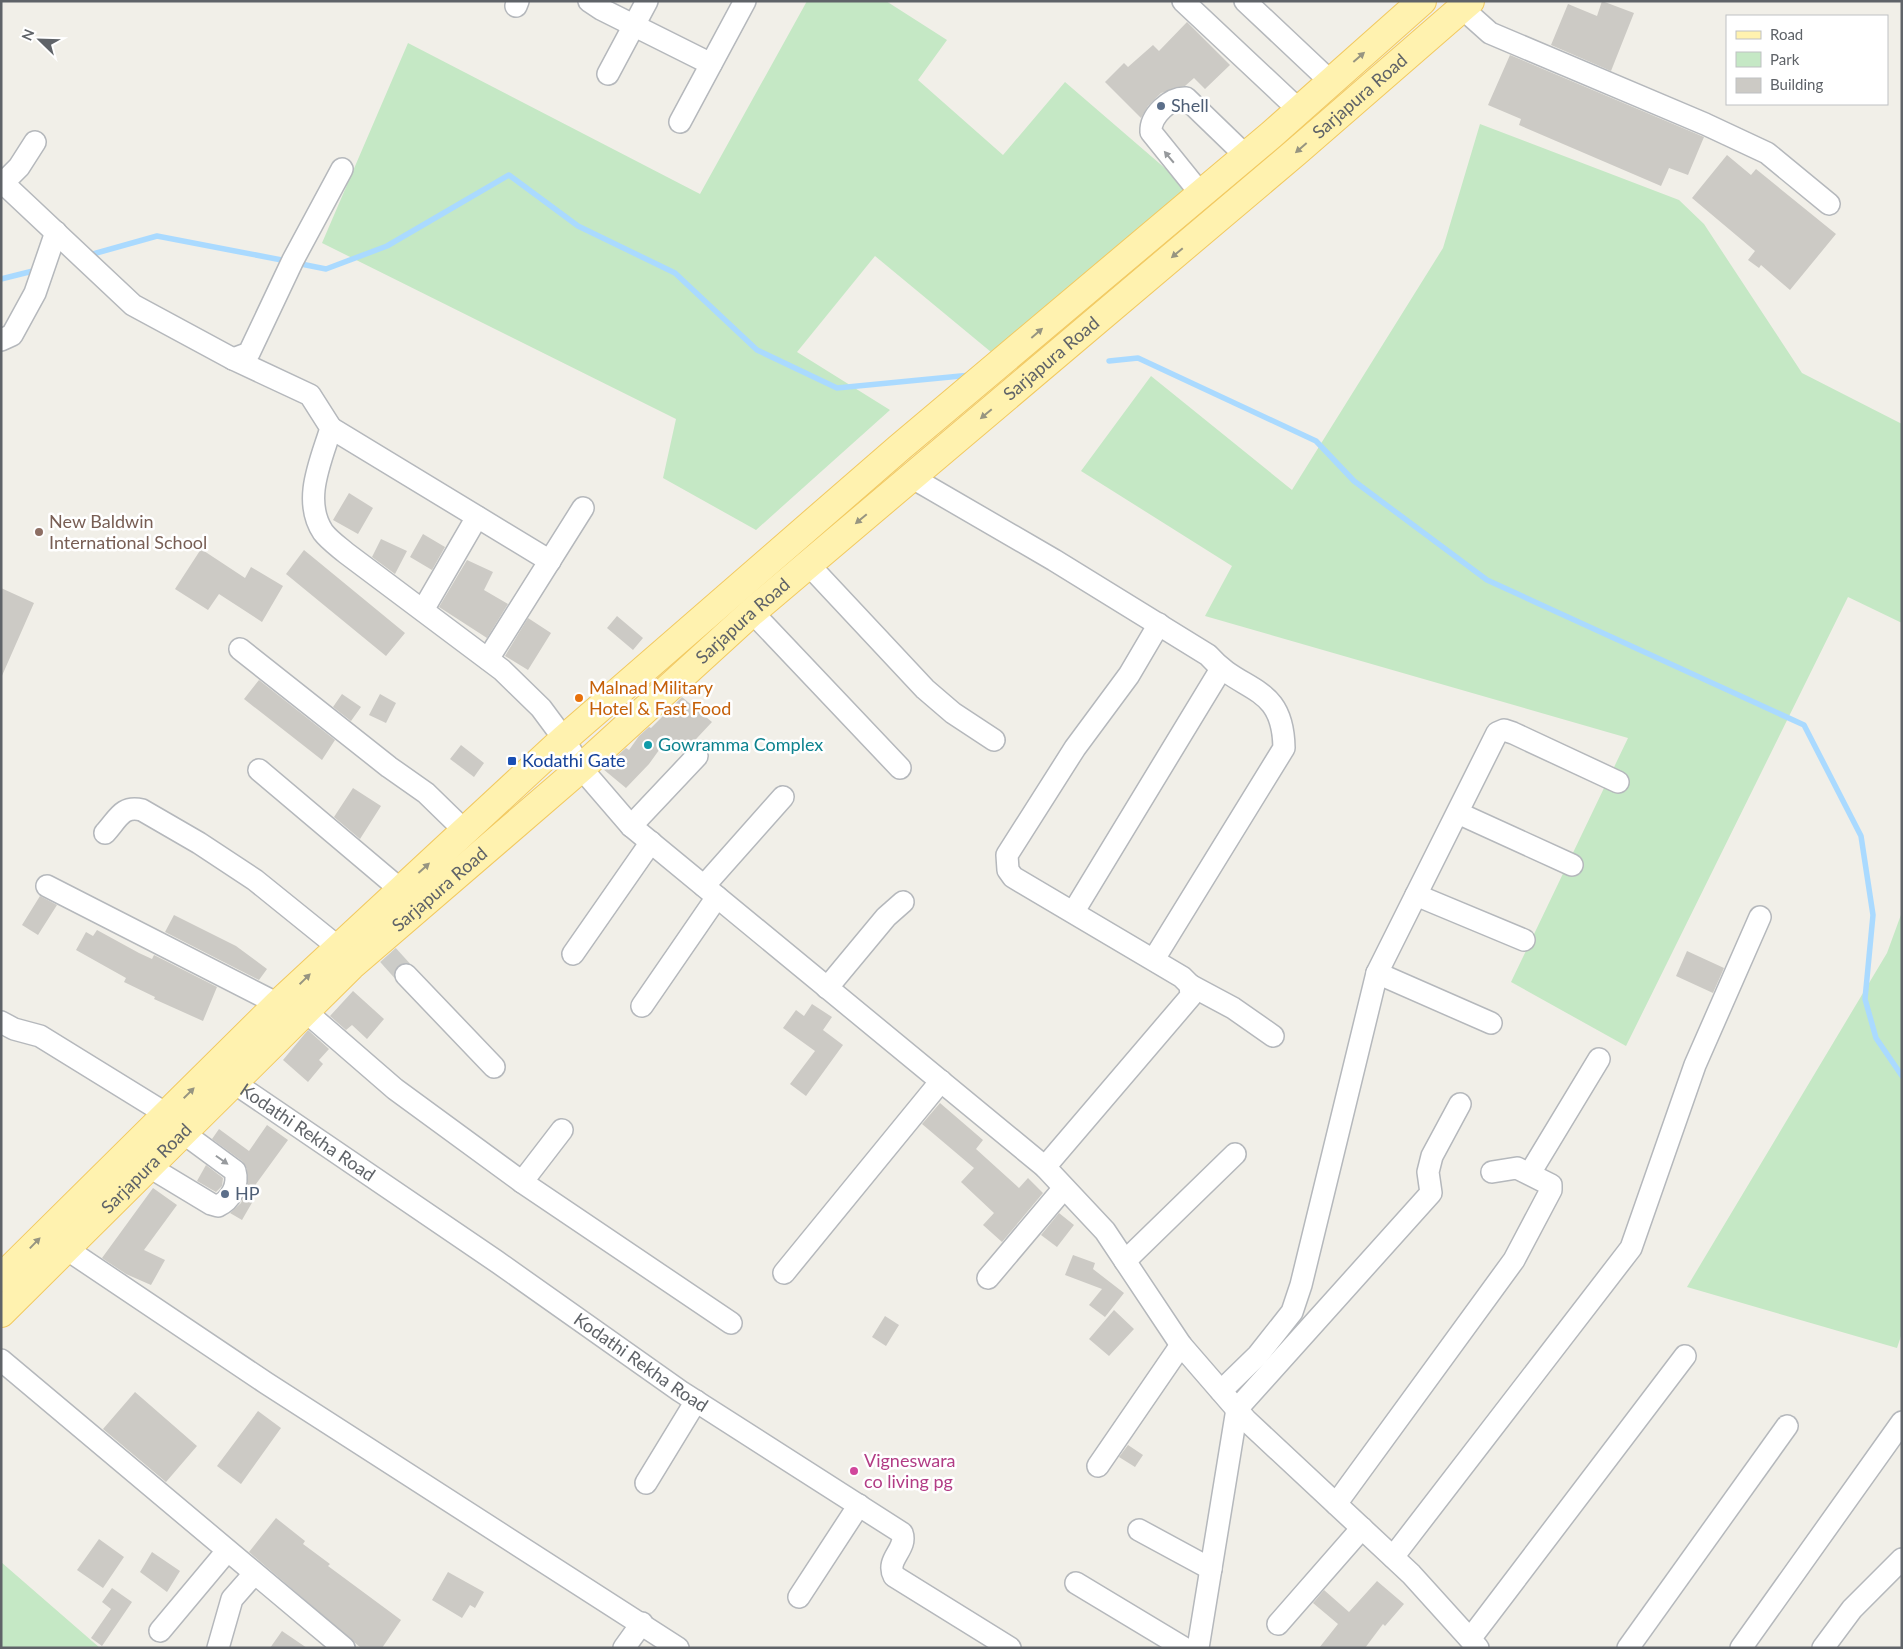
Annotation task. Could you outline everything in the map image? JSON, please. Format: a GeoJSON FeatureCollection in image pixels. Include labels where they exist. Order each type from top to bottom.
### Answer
{"type":"FeatureCollection","features":[{"type":"Feature","properties":{"kind":"main road","name":"Sarjapura Road"},"geometry":{"type":"LineString","coordinates":[[1,1313],[148,1166],[175,1124],[278,1004],[344,956],[382,949],[752,612],[1466,5]]}},
{"type":"Feature","properties":{"kind":"main road","name":"Sarjapura Road"},"geometry":{"type":"LineString","coordinates":[[1,1278],[175,1124],[233,1082],[305,1011],[344,956],[401,890],[465,831],[478,816],[564,739],[991,372],[1246,156],[1417,6]]}},
{"type":"Feature","properties":{"kind":"main road"},"geometry":{"type":"LineString","coordinates":[[1417,6],[1431,35]]}},
{"type":"Feature","properties":{"kind":"street"},"geometry":{"type":"LineString","coordinates":[[589,1],[634,26],[711,64]]}},
{"type":"Feature","properties":{"kind":"street"},"geometry":{"type":"LineString","coordinates":[[608,74],[647,1]]}},
{"type":"Feature","properties":{"kind":"street"},"geometry":{"type":"LineString","coordinates":[[680,122],[745,1]]}},
{"type":"Feature","properties":{"kind":"street"},"geometry":{"type":"LineString","coordinates":[[1183,1],[1299,110]]}},
{"type":"Feature","properties":{"kind":"street"},"geometry":{"type":"LineString","coordinates":[[1245,1],[1331,82]]}},
{"type":"Feature","properties":{"kind":"street"},"geometry":{"type":"LineString","coordinates":[[1466,5],[1490,33],[1705,124],[1767,153],[1828,204]]}},
{"type":"Feature","properties":{"kind":"street"},"geometry":{"type":"LineString","coordinates":[[1201,194],[1151,132],[1152,120],[1164,108],[1176,100],[1186,98],[1246,156]]}},
{"type":"Feature","properties":{"kind":"street"},"geometry":{"type":"LineString","coordinates":[[35,142],[19,167],[3,181],[133,305],[234,359],[310,395],[331,428],[550,561]]}},
{"type":"Feature","properties":{"kind":"street"},"geometry":{"type":"LineString","coordinates":[[234,359],[250,353],[290,265],[342,169]]}},
{"type":"Feature","properties":{"kind":"street"},"geometry":{"type":"LineString","coordinates":[[1,340],[12,335],[35,293],[56,232]]}},
{"type":"Feature","properties":{"kind":"street"},"geometry":{"type":"LineString","coordinates":[[331,428],[313,487],[314,514],[324,534],[346,553],[502,670],[541,708],[564,739],[581,768],[631,826],[1045,1167],[1105,1231],[1181,1346],[1237,1409],[1393,1557],[1474,1643],[1685,1356]]}},
{"type":"Feature","properties":{"kind":"street"},"geometry":{"type":"LineString","coordinates":[[911,477],[1159,624],[1208,655],[1220,669],[1262,693],[1277,708],[1284,729],[1284,748],[1154,959]]}},
{"type":"Feature","properties":{"kind":"street"},"geometry":{"type":"LineString","coordinates":[[488,659],[584,508]]}},
{"type":"Feature","properties":{"kind":"street"},"geometry":{"type":"LineString","coordinates":[[423,610],[477,517]]}},
{"type":"Feature","properties":{"kind":"street"},"geometry":{"type":"LineString","coordinates":[[808,564],[926,689],[953,713],[994,740]]}},
{"type":"Feature","properties":{"kind":"street"},"geometry":{"type":"LineString","coordinates":[[752,612],[900,768]]}},
{"type":"Feature","properties":{"kind":"street"},"geometry":{"type":"LineString","coordinates":[[1159,624],[1129,675],[1070,756],[1007,855],[1008,870],[1013,877],[1154,959],[1182,977],[1190,985],[1233,1008],[1273,1036]]}},
{"type":"Feature","properties":{"kind":"street"},"geometry":{"type":"LineString","coordinates":[[240,649],[389,767],[426,793],[465,831]]}},
{"type":"Feature","properties":{"kind":"street"},"geometry":{"type":"LineString","coordinates":[[1074,911],[1220,669]]}},
{"type":"Feature","properties":{"kind":"street"},"geometry":{"type":"LineString","coordinates":[[1221,1391],[1258,1355],[1292,1312],[1304,1275],[1377,973],[1497,733],[1504,730],[1618,782]]}},
{"type":"Feature","properties":{"kind":"street"},"geometry":{"type":"LineString","coordinates":[[631,826],[697,756]]}},
{"type":"Feature","properties":{"kind":"street"},"geometry":{"type":"LineString","coordinates":[[259,770],[401,890]]}},
{"type":"Feature","properties":{"kind":"street"},"geometry":{"type":"LineString","coordinates":[[642,1006],[711,891],[783,797]]}},
{"type":"Feature","properties":{"kind":"street"},"geometry":{"type":"LineString","coordinates":[[105,833],[125,809],[142,810],[199,843],[255,880],[344,956]]}},
{"type":"Feature","properties":{"kind":"street"},"geometry":{"type":"LineString","coordinates":[[1458,813],[1572,865]]}},
{"type":"Feature","properties":{"kind":"street"},"geometry":{"type":"LineString","coordinates":[[573,954],[651,842]]}},
{"type":"Feature","properties":{"kind":"street"},"geometry":{"type":"LineString","coordinates":[[48,886],[278,1004]]}},
{"type":"Feature","properties":{"kind":"street"},"geometry":{"type":"LineString","coordinates":[[1416,895],[1524,940]]}},
{"type":"Feature","properties":{"kind":"street"},"geometry":{"type":"LineString","coordinates":[[827,988],[886,917],[903,902]]}},
{"type":"Feature","properties":{"kind":"street"},"geometry":{"type":"LineString","coordinates":[[1393,1557],[1631,1248],[1695,1065],[1760,917]]}},
{"type":"Feature","properties":{"kind":"street"},"geometry":{"type":"LineString","coordinates":[[1377,973],[1491,1023]]}},
{"type":"Feature","properties":{"kind":"street"},"geometry":{"type":"LineString","coordinates":[[406,974],[494,1067]]}},
{"type":"Feature","properties":{"kind":"street"},"geometry":{"type":"LineString","coordinates":[[1045,1167],[1191,996],[1190,985]]}},
{"type":"Feature","properties":{"kind":"street"},"geometry":{"type":"LineString","coordinates":[[305,1011],[395,1089],[522,1182],[731,1323]]}},
{"type":"Feature","properties":{"kind":"street"},"geometry":{"type":"LineString","coordinates":[[1,1022],[14,1029],[40,1036],[175,1124],[235,1171],[236,1184],[228,1200],[215,1206],[148,1166]]}},
{"type":"Feature","properties":{"kind":"street"},"geometry":{"type":"LineString","coordinates":[[1530,1173],[1599,1059]]}},
{"type":"Feature","properties":{"kind":"street"},"geometry":{"type":"LineString","coordinates":[[784,1273],[941,1081]]}},
{"type":"Feature","properties":{"kind":"street","name":"Kodathi Rekha Road"},"geometry":{"type":"LineString","coordinates":[[233,1082],[496,1261],[696,1401],[902,1533],[903,1543],[892,1562],[891,1570],[894,1576],[1010,1648]]}},
{"type":"Feature","properties":{"kind":"street"},"geometry":{"type":"LineString","coordinates":[[1198,1648],[1237,1409],[1430,1193],[1428,1172],[1432,1156],[1460,1104]]}},
{"type":"Feature","properties":{"kind":"street"},"geometry":{"type":"LineString","coordinates":[[522,1182],[562,1130]]}},
{"type":"Feature","properties":{"kind":"street"},"geometry":{"type":"LineString","coordinates":[[1125,1261],[1235,1154]]}},
{"type":"Feature","properties":{"kind":"street"},"geometry":{"type":"LineString","coordinates":[[1336,1504],[1514,1260],[1551,1190],[1551,1185],[1517,1168],[1492,1172]]}},
{"type":"Feature","properties":{"kind":"street"},"geometry":{"type":"LineString","coordinates":[[988,1278],[1064,1188]]}},
{"type":"Feature","properties":{"kind":"street"},"geometry":{"type":"LineString","coordinates":[[65,1248],[266,1383],[642,1623],[678,1648]]}},
{"type":"Feature","properties":{"kind":"street"},"geometry":{"type":"LineString","coordinates":[[1098,1466],[1181,1346]]}},
{"type":"Feature","properties":{"kind":"street"},"geometry":{"type":"LineString","coordinates":[[1,1360],[344,1648]]}},
{"type":"Feature","properties":{"kind":"street"},"geometry":{"type":"LineString","coordinates":[[646,1483],[696,1401]]}},
{"type":"Feature","properties":{"kind":"street"},"geometry":{"type":"LineString","coordinates":[[1741,1648],[1902,1422]]}},
{"type":"Feature","properties":{"kind":"street"},"geometry":{"type":"LineString","coordinates":[[1628,1648],[1787,1426]]}},
{"type":"Feature","properties":{"kind":"street"},"geometry":{"type":"LineString","coordinates":[[799,1596],[859,1505]]}},
{"type":"Feature","properties":{"kind":"street"},"geometry":{"type":"LineString","coordinates":[[1278,1624],[1362,1528]]}},
{"type":"Feature","properties":{"kind":"street"},"geometry":{"type":"LineString","coordinates":[[1139,1530],[1211,1569]]}},
{"type":"Feature","properties":{"kind":"street"},"geometry":{"type":"LineString","coordinates":[[160,1631],[227,1551]]}},
{"type":"Feature","properties":{"kind":"street"},"geometry":{"type":"LineString","coordinates":[[1823,1648],[1852,1609],[1902,1559]]}},
{"type":"Feature","properties":{"kind":"street"},"geometry":{"type":"LineString","coordinates":[[218,1648],[232,1599],[254,1574]]}},
{"type":"Feature","properties":{"kind":"street"},"geometry":{"type":"LineString","coordinates":[[1076,1583],[1184,1648]]}},
{"type":"Feature","properties":{"kind":"street"},"geometry":{"type":"LineString","coordinates":[[624,1648],[642,1623]]}},
{"type":"Feature","properties":{"kind":"green space"},"geometry":{"type":"Polygon","coordinates":[[[807,1],[886,1],[947,40],[918,80],[1003,155],[1065,82],[1188,188],[991,352],[875,256],[797,352],[890,410],[756,530],[663,478],[676,419],[322,243],[408,43],[700,194],[807,1]]]}},
{"type":"Feature","properties":{"kind":"green space"},"geometry":{"type":"Polygon","coordinates":[[[1480,124],[1679,200],[1704,224],[1802,373],[1902,424],[1902,623],[1848,597],[1626,1046],[1511,982],[1628,738],[1205,616],[1232,566],[1081,471],[1151,376],[1292,490],[1443,248],[1480,124]]]}},
{"type":"Feature","properties":{"kind":"green space"},"geometry":{"type":"Polygon","coordinates":[[[1902,912],[1902,1333],[1897,1348],[1687,1287],[1887,953],[1902,912]]]}},
{"type":"Feature","properties":{"kind":"green space"},"geometry":{"type":"Polygon","coordinates":[[[1,1562],[100,1648],[1,1648],[1,1562]]]}},
{"type":"Feature","properties":{"kind":"building"},"geometry":{"type":"Polygon","coordinates":[[[1602,1],[1634,13],[1611,71],[1551,45],[1568,4],[1597,16],[1602,1]]]}},
{"type":"Feature","properties":{"kind":"building"},"geometry":{"type":"Polygon","coordinates":[[[1187,22],[1230,65],[1205,89],[1194,78],[1185,86],[1161,93],[1148,106],[1141,118],[1105,82],[1124,63],[1128,67],[1153,45],[1159,51],[1187,22]]]}},
{"type":"Feature","properties":{"kind":"building"},"geometry":{"type":"Polygon","coordinates":[[[1510,55],[1704,137],[1688,175],[1669,168],[1661,186],[1519,125],[1521,119],[1488,105],[1510,55]]]}},
{"type":"Feature","properties":{"kind":"building"},"geometry":{"type":"Polygon","coordinates":[[[1727,155],[1751,175],[1756,169],[1836,234],[1790,290],[1761,265],[1759,268],[1748,260],[1755,251],[1692,198],[1727,155]]]}},
{"type":"Feature","properties":{"kind":"building"},"geometry":{"type":"Polygon","coordinates":[[[349,493],[373,508],[358,534],[333,520],[349,493]]]}},
{"type":"Feature","properties":{"kind":"building"},"geometry":{"type":"Polygon","coordinates":[[[423,534],[445,547],[432,570],[410,557],[423,534]]]}},
{"type":"Feature","properties":{"kind":"building"},"geometry":{"type":"Polygon","coordinates":[[[381,539],[407,551],[395,574],[372,557],[381,539]]]}},
{"type":"Feature","properties":{"kind":"building"},"geometry":{"type":"Polygon","coordinates":[[[201,549],[245,578],[251,567],[283,586],[262,622],[219,594],[208,610],[175,589],[201,549]]]}},
{"type":"Feature","properties":{"kind":"building"},"geometry":{"type":"Polygon","coordinates":[[[304,550],[405,633],[386,656],[286,574],[304,550]]]}},
{"type":"Feature","properties":{"kind":"building"},"geometry":{"type":"Polygon","coordinates":[[[467,560],[493,572],[484,590],[508,604],[487,638],[439,607],[467,560]]]}},
{"type":"Feature","properties":{"kind":"building"},"geometry":{"type":"Polygon","coordinates":[[[1,588],[34,603],[1,678],[1,588]]]}},
{"type":"Feature","properties":{"kind":"building"},"geometry":{"type":"Polygon","coordinates":[[[617,616],[643,638],[633,650],[607,628],[617,616]]]}},
{"type":"Feature","properties":{"kind":"building"},"geometry":{"type":"Polygon","coordinates":[[[528,618],[551,633],[528,670],[505,656],[528,618]]]}},
{"type":"Feature","properties":{"kind":"building"},"geometry":{"type":"Polygon","coordinates":[[[259,680],[335,740],[322,760],[244,699],[259,680]]]}},
{"type":"Feature","properties":{"kind":"building"},"geometry":{"type":"Polygon","coordinates":[[[342,694],[361,707],[351,721],[333,707],[342,694]]]}},
{"type":"Feature","properties":{"kind":"building"},"geometry":{"type":"Polygon","coordinates":[[[380,694],[396,703],[386,723],[369,715],[380,694]]]}},
{"type":"Feature","properties":{"kind":"building"},"geometry":{"type":"Polygon","coordinates":[[[682,697],[712,722],[683,753],[667,739],[649,764],[626,788],[603,769],[626,748],[629,750],[639,736],[649,727],[651,728],[682,697]]]}},
{"type":"Feature","properties":{"kind":"building"},"geometry":{"type":"Polygon","coordinates":[[[461,745],[484,763],[474,777],[450,759],[461,745]]]}},
{"type":"Feature","properties":{"kind":"building"},"geometry":{"type":"Polygon","coordinates":[[[353,788],[381,806],[360,839],[334,817],[353,788]]]}},
{"type":"Feature","properties":{"kind":"building"},"geometry":{"type":"Polygon","coordinates":[[[40,896],[57,905],[38,935],[22,925],[40,896]]]}},
{"type":"Feature","properties":{"kind":"building"},"geometry":{"type":"Polygon","coordinates":[[[174,915],[236,946],[267,969],[259,980],[165,932],[174,915]]]}},
{"type":"Feature","properties":{"kind":"building"},"geometry":{"type":"Polygon","coordinates":[[[97,930],[139,953],[152,959],[154,955],[217,987],[203,1021],[154,999],[155,997],[124,982],[126,978],[76,950],[86,932],[93,936],[97,930]]]}},
{"type":"Feature","properties":{"kind":"building"},"geometry":{"type":"Polygon","coordinates":[[[1687,951],[1724,968],[1713,993],[1676,976],[1687,951]]]}},
{"type":"Feature","properties":{"kind":"building"},"geometry":{"type":"Polygon","coordinates":[[[353,991],[384,1019],[367,1039],[352,1025],[346,1030],[330,1016],[353,991]]]}},
{"type":"Feature","properties":{"kind":"building"},"geometry":{"type":"Polygon","coordinates":[[[812,1004],[832,1017],[823,1030],[843,1045],[806,1096],[790,1084],[815,1051],[783,1028],[796,1010],[804,1016],[812,1004]]]}},
{"type":"Feature","properties":{"kind":"building"},"geometry":{"type":"Polygon","coordinates":[[[308,1030],[329,1049],[319,1060],[323,1064],[308,1082],[283,1060],[308,1030]]]}},
{"type":"Feature","properties":{"kind":"building"},"geometry":{"type":"Polygon","coordinates":[[[940,1103],[983,1140],[976,1149],[1019,1188],[1028,1178],[1043,1193],[1002,1242],[983,1225],[994,1213],[961,1182],[974,1168],[922,1124],[940,1103]]]}},
{"type":"Feature","properties":{"kind":"building"},"geometry":{"type":"Polygon","coordinates":[[[267,1125],[288,1140],[251,1191],[257,1194],[242,1220],[230,1213],[241,1203],[246,1191],[247,1169],[242,1161],[212,1139],[219,1129],[249,1151],[267,1125]]]}},
{"type":"Feature","properties":{"kind":"building"},"geometry":{"type":"Polygon","coordinates":[[[206,1165],[223,1178],[222,1186],[216,1192],[197,1181],[206,1165]]]}},
{"type":"Feature","properties":{"kind":"building"},"geometry":{"type":"Polygon","coordinates":[[[153,1188],[177,1205],[144,1250],[165,1260],[151,1285],[126,1274],[102,1258],[153,1188]]]}},
{"type":"Feature","properties":{"kind":"building"},"geometry":{"type":"Polygon","coordinates":[[[1059,1213],[1074,1225],[1057,1247],[1041,1235],[1059,1213]]]}},
{"type":"Feature","properties":{"kind":"building"},"geometry":{"type":"Polygon","coordinates":[[[1073,1255],[1095,1263],[1093,1269],[1124,1293],[1105,1317],[1089,1305],[1102,1289],[1065,1275],[1073,1255]]]}},
{"type":"Feature","properties":{"kind":"building"},"geometry":{"type":"Polygon","coordinates":[[[1114,1310],[1134,1329],[1109,1356],[1089,1339],[1114,1310]]]}},
{"type":"Feature","properties":{"kind":"building"},"geometry":{"type":"Polygon","coordinates":[[[885,1316],[899,1325],[886,1346],[872,1337],[885,1316]]]}},
{"type":"Feature","properties":{"kind":"building"},"geometry":{"type":"Polygon","coordinates":[[[135,1392],[197,1446],[166,1482],[103,1429],[135,1392]]]}},
{"type":"Feature","properties":{"kind":"building"},"geometry":{"type":"Polygon","coordinates":[[[258,1411],[281,1428],[241,1484],[217,1466],[258,1411]]]}},
{"type":"Feature","properties":{"kind":"building"},"geometry":{"type":"Polygon","coordinates":[[[1128,1445],[1143,1455],[1135,1467],[1119,1457],[1128,1445]]]}},
{"type":"Feature","properties":{"kind":"building"},"geometry":{"type":"Polygon","coordinates":[[[276,1518],[305,1541],[303,1544],[330,1564],[328,1566],[401,1620],[382,1648],[361,1648],[249,1552],[276,1518]]]}},
{"type":"Feature","properties":{"kind":"building"},"geometry":{"type":"Polygon","coordinates":[[[99,1539],[124,1557],[103,1588],[77,1570],[99,1539]]]}},
{"type":"Feature","properties":{"kind":"building"},"geometry":{"type":"Polygon","coordinates":[[[152,1552],[180,1571],[167,1592],[140,1572],[152,1552]]]}},
{"type":"Feature","properties":{"kind":"building"},"geometry":{"type":"Polygon","coordinates":[[[448,1572],[484,1592],[475,1608],[470,1605],[462,1618],[432,1600],[448,1572]]]}},
{"type":"Feature","properties":{"kind":"building"},"geometry":{"type":"Polygon","coordinates":[[[1377,1581],[1404,1604],[1385,1626],[1383,1624],[1365,1648],[1319,1648],[1338,1624],[1313,1603],[1324,1590],[1349,1612],[1377,1581]]]}},
{"type":"Feature","properties":{"kind":"building"},"geometry":{"type":"Polygon","coordinates":[[[112,1588],[132,1602],[102,1646],[91,1638],[111,1609],[102,1602],[112,1588]]]}},
{"type":"Feature","properties":{"kind":"building"},"geometry":{"type":"Polygon","coordinates":[[[282,1631],[307,1648],[270,1648],[282,1631]]]}},
{"type":"Feature","properties":{"kind":"waterway"},"geometry":{"type":"LineString","coordinates":[[296,263],[326,269],[387,246],[509,175],[578,226],[675,273],[757,350],[837,388],[971,375]]}},
{"type":"Feature","properties":{"kind":"waterway"},"geometry":{"type":"LineString","coordinates":[[93,254],[157,236],[287,261]]}},
{"type":"Feature","properties":{"kind":"waterway"},"geometry":{"type":"LineString","coordinates":[[1,279],[37,270]]}},
{"type":"Feature","properties":{"kind":"waterway"},"geometry":{"type":"LineString","coordinates":[[1109,361],[1138,358],[1316,441],[1354,481],[1487,580],[1804,725],[1861,836],[1873,915],[1865,999],[1876,1038],[1902,1076]]}},
{"type":"Feature","properties":{"kind":"tunnel"},"geometry":{"type":"LineString","coordinates":[[388,955],[406,975]]}},
{"type":"Feature","properties":{"kind":"place","name":"Shell"},"geometry":{"type":"Point","coordinates":[1161,106]}},
{"type":"Feature","properties":{"kind":"place","name":"New Baldwin International School"},"geometry":{"type":"Point","coordinates":[39,532]}},
{"type":"Feature","properties":{"kind":"place","name":"Malnad Military Hotel & Fast Food"},"geometry":{"type":"Point","coordinates":[579,698]}},
{"type":"Feature","properties":{"kind":"place","name":"Gowramma Complex"},"geometry":{"type":"Point","coordinates":[648,745]}},
{"type":"Feature","properties":{"kind":"place","name":"Kodathi Gate"},"geometry":{"type":"Point","coordinates":[512,761]}},
{"type":"Feature","properties":{"kind":"place","name":"HP"},"geometry":{"type":"Point","coordinates":[225,1194]}},
{"type":"Feature","properties":{"kind":"place","name":"Vigneswara co living pg"},"geometry":{"type":"Point","coordinates":[854,1471]}}]}
